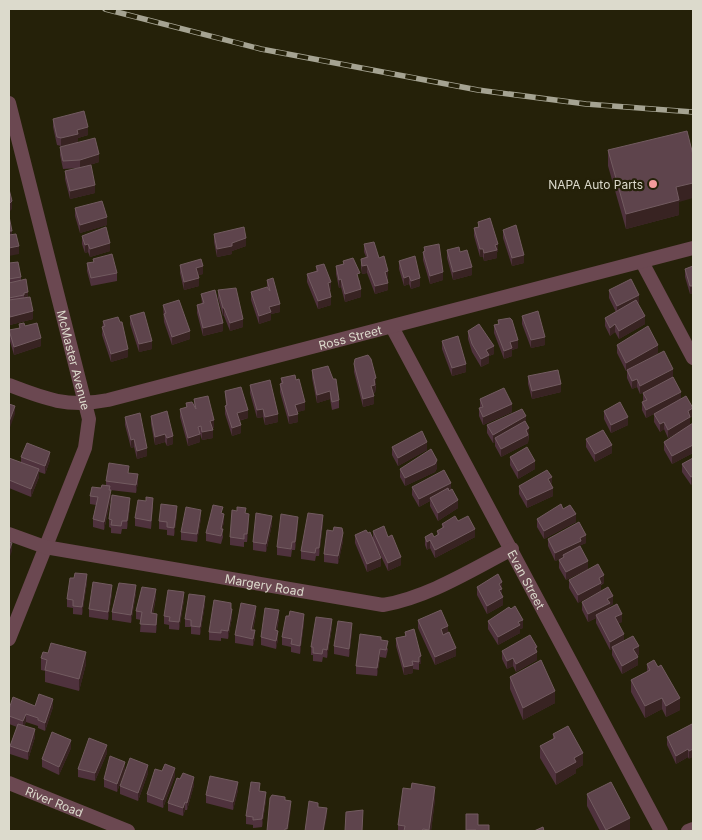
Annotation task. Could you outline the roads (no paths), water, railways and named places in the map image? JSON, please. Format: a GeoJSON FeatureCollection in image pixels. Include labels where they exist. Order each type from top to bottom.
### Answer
{"type":"FeatureCollection","features":[{"type":"Feature","properties":{"kind":"street","name":"McMaster Avenue"},"geometry":{"type":"LineString","coordinates":[[9,103],[89,419],[84,448],[9,639]]}},
{"type":"Feature","properties":{"kind":"street","name":"Ross Street"},"geometry":{"type":"LineString","coordinates":[[9,385],[44,399],[64,404],[86,405],[693,248]]}},
{"type":"Feature","properties":{"kind":"street"},"geometry":{"type":"LineString","coordinates":[[642,262],[693,358]]}},
{"type":"Feature","properties":{"kind":"street","name":"Evan Street"},"geometry":{"type":"LineString","coordinates":[[392,327],[661,831]]}},
{"type":"Feature","properties":{"kind":"street","name":"Margery Road"},"geometry":{"type":"LineString","coordinates":[[9,534],[45,547],[383,605],[402,602],[425,593],[512,549]]}},
{"type":"Feature","properties":{"kind":"street","name":"River Road"},"geometry":{"type":"LineString","coordinates":[[9,783],[128,831]]}},
{"type":"Feature","properties":{"kind":"street"},"geometry":{"type":"LineString","coordinates":[[688,831],[693,829]]}},
{"type":"Feature","properties":{"kind":"railway"},"geometry":{"type":"LineString","coordinates":[[105,9],[261,49],[478,90],[586,104],[693,112]]}},
{"type":"Feature","properties":{"kind":"place","name":"NAPA Auto Parts"},"geometry":{"type":"Point","coordinates":[653,184]}}]}
